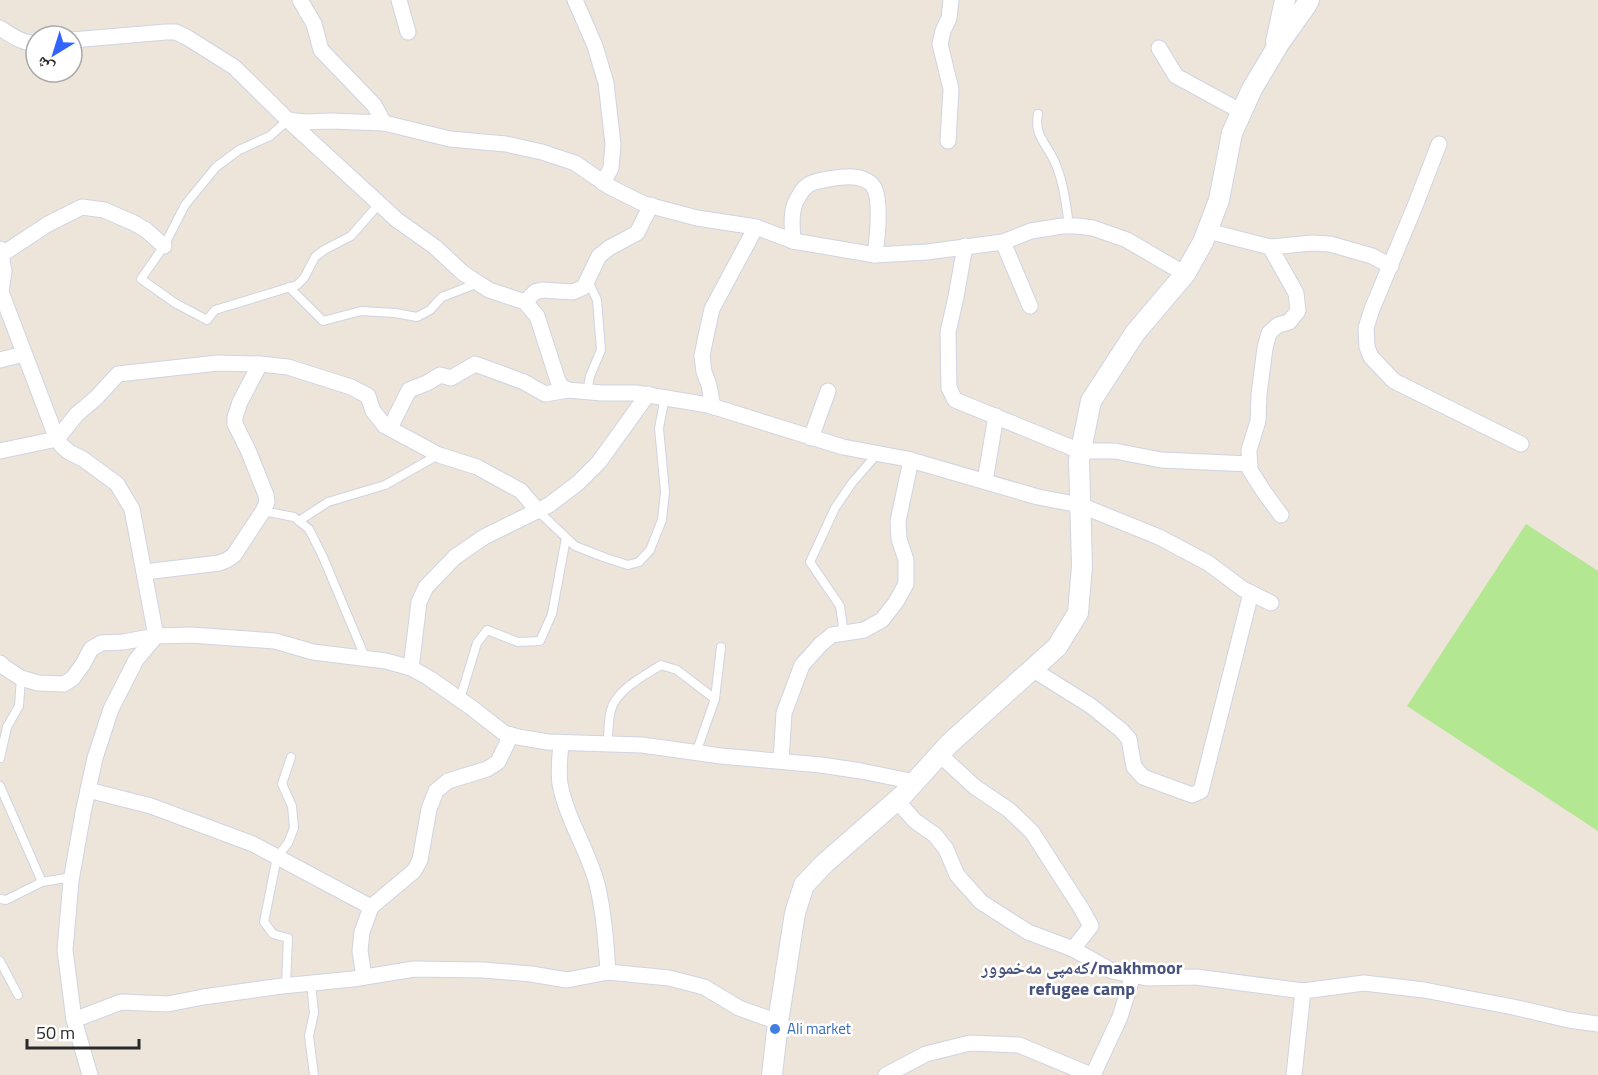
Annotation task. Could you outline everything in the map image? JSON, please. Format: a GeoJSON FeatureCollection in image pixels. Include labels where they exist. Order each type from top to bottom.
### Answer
{"type":"FeatureCollection","features":[{"type":"Feature","properties":{"kind":"street"},"geometry":{"type":"LineString","coordinates":[[300,0],[314,24],[321,50],[374,105],[384,123]]}},
{"type":"Feature","properties":{"kind":"street"},"geometry":{"type":"LineString","coordinates":[[399,0],[408,32]]}},
{"type":"Feature","properties":{"kind":"street"},"geometry":{"type":"LineString","coordinates":[[575,0],[595,46],[606,83],[613,144],[611,168],[603,183]]}},
{"type":"Feature","properties":{"kind":"street"},"geometry":{"type":"LineString","coordinates":[[948,141],[951,89],[940,44],[949,18],[951,0]]}},
{"type":"Feature","properties":{"kind":"street"},"geometry":{"type":"LineString","coordinates":[[1273,53],[1285,0]]}},
{"type":"Feature","properties":{"kind":"street"},"geometry":{"type":"LineString","coordinates":[[772,1075],[795,913],[804,885],[825,863],[897,801],[948,744],[1057,647],[1078,613],[1082,566],[1079,460],[1091,401],[1135,333],[1185,274],[1203,242],[1219,200],[1232,133],[1252,89],[1309,0]]}},
{"type":"Feature","properties":{"kind":"street"},"geometry":{"type":"LineString","coordinates":[[0,28],[24,42]]}},
{"type":"Feature","properties":{"kind":"street"},"geometry":{"type":"LineString","coordinates":[[84,39],[176,32],[234,67],[397,220],[435,246],[463,273],[478,283],[489,290],[525,302],[537,316],[558,381],[568,390]]}},
{"type":"Feature","properties":{"kind":"street"},"geometry":{"type":"LineString","coordinates":[[1159,48],[1176,76],[1242,112]]}},
{"type":"Feature","properties":{"kind":"street"},"geometry":{"type":"LineString","coordinates":[[288,120],[384,123],[450,139],[506,144],[542,152],[575,163],[603,183],[644,204],[697,218],[756,227],[793,240],[875,255],[927,252],[1003,242],[1031,231],[1069,226],[1093,228],[1126,240],[1185,274]]}},
{"type":"Feature","properties":{"kind":"street"},"geometry":{"type":"LineString","coordinates":[[1438,144],[1372,309],[1366,328],[1367,348],[1371,357],[1394,381],[1521,444]]}},
{"type":"Feature","properties":{"kind":"street"},"geometry":{"type":"LineString","coordinates":[[793,240],[792,216],[795,202],[807,186],[814,182],[851,177],[863,179],[873,185],[877,196],[878,232],[875,255]]}},
{"type":"Feature","properties":{"kind":"street"},"geometry":{"type":"LineString","coordinates":[[525,302],[535,292],[542,290],[573,292],[584,287],[600,256],[609,248],[637,233],[651,206]]}},
{"type":"Feature","properties":{"kind":"street"},"geometry":{"type":"LineString","coordinates":[[90,1075],[74,1020],[65,950],[72,877],[95,758],[111,709],[136,660],[156,636],[132,509],[117,484],[83,459],[69,452],[57,439],[1,292],[4,271],[1,252],[82,207],[104,210],[134,223],[164,246]]}},
{"type":"Feature","properties":{"kind":"street"},"geometry":{"type":"LineString","coordinates":[[713,407],[702,356],[712,309],[756,227]]}},
{"type":"Feature","properties":{"kind":"street"},"geometry":{"type":"LineString","coordinates":[[1208,231],[1270,247],[1312,243],[1330,244],[1372,256],[1391,266]]}},
{"type":"Feature","properties":{"kind":"street"},"geometry":{"type":"LineString","coordinates":[[1003,242],[1030,306]]}},
{"type":"Feature","properties":{"kind":"street"},"geometry":{"type":"LineString","coordinates":[[965,246],[948,332],[949,388],[955,400],[1080,451],[1115,451],[1161,460],[1250,464]]}},
{"type":"Feature","properties":{"kind":"street"},"geometry":{"type":"LineString","coordinates":[[1270,247],[1296,292],[1298,311],[1289,322],[1278,325],[1269,333],[1259,394],[1258,421],[1249,450],[1250,470],[1281,515]]}},
{"type":"Feature","properties":{"kind":"street"},"geometry":{"type":"LineString","coordinates":[[0,360],[24,354]]}},
{"type":"Feature","properties":{"kind":"street"},"geometry":{"type":"LineString","coordinates":[[0,451],[57,439],[77,414],[96,398],[118,374],[218,363],[288,366],[351,387],[368,396],[373,411],[385,426],[439,454],[477,467],[521,491],[538,511]]}},
{"type":"Feature","properties":{"kind":"street"},"geometry":{"type":"LineString","coordinates":[[145,572],[219,563],[227,560],[234,555],[264,511],[267,502],[266,495],[234,417],[260,364]]}},
{"type":"Feature","properties":{"kind":"street"},"geometry":{"type":"LineString","coordinates":[[390,428],[409,390],[440,375],[451,378],[475,364],[524,382],[545,393],[568,390],[636,393],[665,397],[713,407],[843,447],[910,460],[1038,496],[1080,505],[1159,537],[1208,563],[1251,593],[1271,603]]}},
{"type":"Feature","properties":{"kind":"street"},"geometry":{"type":"LineString","coordinates":[[811,438],[828,391]]}},
{"type":"Feature","properties":{"kind":"street"},"geometry":{"type":"LineString","coordinates":[[411,668],[419,602],[426,587],[455,557],[484,537],[538,511],[569,490],[599,462],[648,394]]}},
{"type":"Feature","properties":{"kind":"street"},"geometry":{"type":"LineString","coordinates":[[985,481],[996,416]]}},
{"type":"Feature","properties":{"kind":"street"},"geometry":{"type":"LineString","coordinates":[[781,761],[784,713],[802,665],[832,635],[864,630],[882,620],[906,584],[906,560],[898,539],[897,521],[910,460]]}},
{"type":"Feature","properties":{"kind":"street"},"geometry":{"type":"LineString","coordinates":[[1032,669],[1091,706],[1121,730],[1129,739],[1134,767],[1143,777],[1192,795],[1201,791],[1251,593]]}},
{"type":"Feature","properties":{"kind":"street"},"geometry":{"type":"LineString","coordinates":[[0,663],[21,678],[64,684],[73,678],[91,649],[100,643],[123,642],[156,636],[191,635],[275,641],[313,652],[386,661],[411,668],[460,699],[504,733],[511,735],[548,742],[642,745],[851,769],[915,782]]}},
{"type":"Feature","properties":{"kind":"street"},"geometry":{"type":"LineString","coordinates":[[364,977],[360,951],[362,932],[371,907],[414,871],[420,860],[429,809],[436,791],[448,781],[487,769],[498,762],[511,735]]}},
{"type":"Feature","properties":{"kind":"street"},"geometry":{"type":"LineString","coordinates":[[561,743],[560,782],[566,808],[588,854],[597,886],[608,972]]}},
{"type":"Feature","properties":{"kind":"street"},"geometry":{"type":"LineString","coordinates":[[939,754],[975,787],[1010,810],[1032,832],[1091,926],[1072,949]]}},
{"type":"Feature","properties":{"kind":"street"},"geometry":{"type":"LineString","coordinates":[[88,790],[161,809],[253,844],[371,907]]}},
{"type":"Feature","properties":{"kind":"street"},"geometry":{"type":"LineString","coordinates":[[897,801],[915,821],[935,835],[946,849],[957,875],[981,902],[1028,932],[1072,949],[1112,971],[1147,978],[1196,977],[1303,991],[1364,983],[1424,990],[1598,1024]]}},
{"type":"Feature","properties":{"kind":"street"},"geometry":{"type":"LineString","coordinates":[[74,1020],[121,1002],[168,1004],[286,985],[414,969],[483,970],[567,980],[608,972],[669,978],[704,987],[739,1008],[778,1022]]}},
{"type":"Feature","properties":{"kind":"street"},"geometry":{"type":"LineString","coordinates":[[886,1075],[926,1054],[970,1043],[1019,1045],[1092,1075],[1120,1017],[1133,975]]}},
{"type":"Feature","properties":{"kind":"street"},"geometry":{"type":"LineString","coordinates":[[1294,1075],[1303,991]]}},
{"type":"Feature","properties":{"kind":"lane"},"geometry":{"type":"LineString","coordinates":[[1038,114],[1035,125],[1056,164],[1064,189],[1069,226]]}},
{"type":"Feature","properties":{"kind":"lane"},"geometry":{"type":"LineString","coordinates":[[288,120],[270,136],[239,150],[216,167],[185,205],[164,246],[141,279],[175,303],[207,320],[215,310],[297,285],[304,278],[315,256],[351,236],[379,204]]}},
{"type":"Feature","properties":{"kind":"lane"},"geometry":{"type":"LineString","coordinates":[[587,392],[590,376],[601,350],[597,300],[588,279]]}},
{"type":"Feature","properties":{"kind":"lane"},"geometry":{"type":"LineString","coordinates":[[289,287],[323,321],[361,311],[417,317],[430,310],[442,297],[478,283]]}},
{"type":"Feature","properties":{"kind":"lane"},"geometry":{"type":"LineString","coordinates":[[538,511],[575,546],[628,565],[639,562],[650,550],[662,520],[665,492],[659,428],[665,397]]}},
{"type":"Feature","properties":{"kind":"lane"},"geometry":{"type":"LineString","coordinates":[[299,521],[328,502],[385,485],[439,454]]}},
{"type":"Feature","properties":{"kind":"lane"},"geometry":{"type":"LineString","coordinates":[[844,634],[840,606],[810,561],[835,508],[852,483],[877,454]]}},
{"type":"Feature","properties":{"kind":"lane"},"geometry":{"type":"LineString","coordinates":[[264,511],[294,517],[309,529],[365,658]]}},
{"type":"Feature","properties":{"kind":"lane"},"geometry":{"type":"LineString","coordinates":[[460,699],[477,643],[486,630],[518,642],[540,641],[552,614],[566,538]]}},
{"type":"Feature","properties":{"kind":"lane"},"geometry":{"type":"LineString","coordinates":[[696,753],[715,699],[721,647]]}},
{"type":"Feature","properties":{"kind":"lane"},"geometry":{"type":"LineString","coordinates":[[607,744],[611,707],[624,690],[661,665],[677,670],[715,699]]}},
{"type":"Feature","properties":{"kind":"lane"},"geometry":{"type":"LineString","coordinates":[[0,758],[7,727],[18,706],[21,678]]}},
{"type":"Feature","properties":{"kind":"lane"},"geometry":{"type":"LineString","coordinates":[[286,985],[288,938],[273,934],[264,922],[277,857],[288,843],[294,828],[292,806],[282,784],[291,758]]}},
{"type":"Feature","properties":{"kind":"lane"},"geometry":{"type":"LineString","coordinates":[[0,786],[42,882]]}},
{"type":"Feature","properties":{"kind":"lane"},"geometry":{"type":"LineString","coordinates":[[0,899],[6,900],[42,882],[72,877]]}},
{"type":"Feature","properties":{"kind":"lane"},"geometry":{"type":"LineString","coordinates":[[0,961],[18,995]]}},
{"type":"Feature","properties":{"kind":"lane"},"geometry":{"type":"LineString","coordinates":[[311,983],[314,1013],[309,1036],[314,1075]]}},
{"type":"Feature","properties":{"kind":"green space"},"geometry":{"type":"Polygon","coordinates":[[[1526,524],[1598,571],[1598,831],[1407,706],[1526,524]]]}},
{"type":"Feature","properties":{"kind":"place","name":"Ali market"},"geometry":{"type":"Point","coordinates":[775,1029]}},
{"type":"Feature","properties":{"kind":"district","name":"کەمپی مەخموور/makhmoor refugee camp"},"geometry":{"type":"Point","coordinates":[1082,978]}}]}
